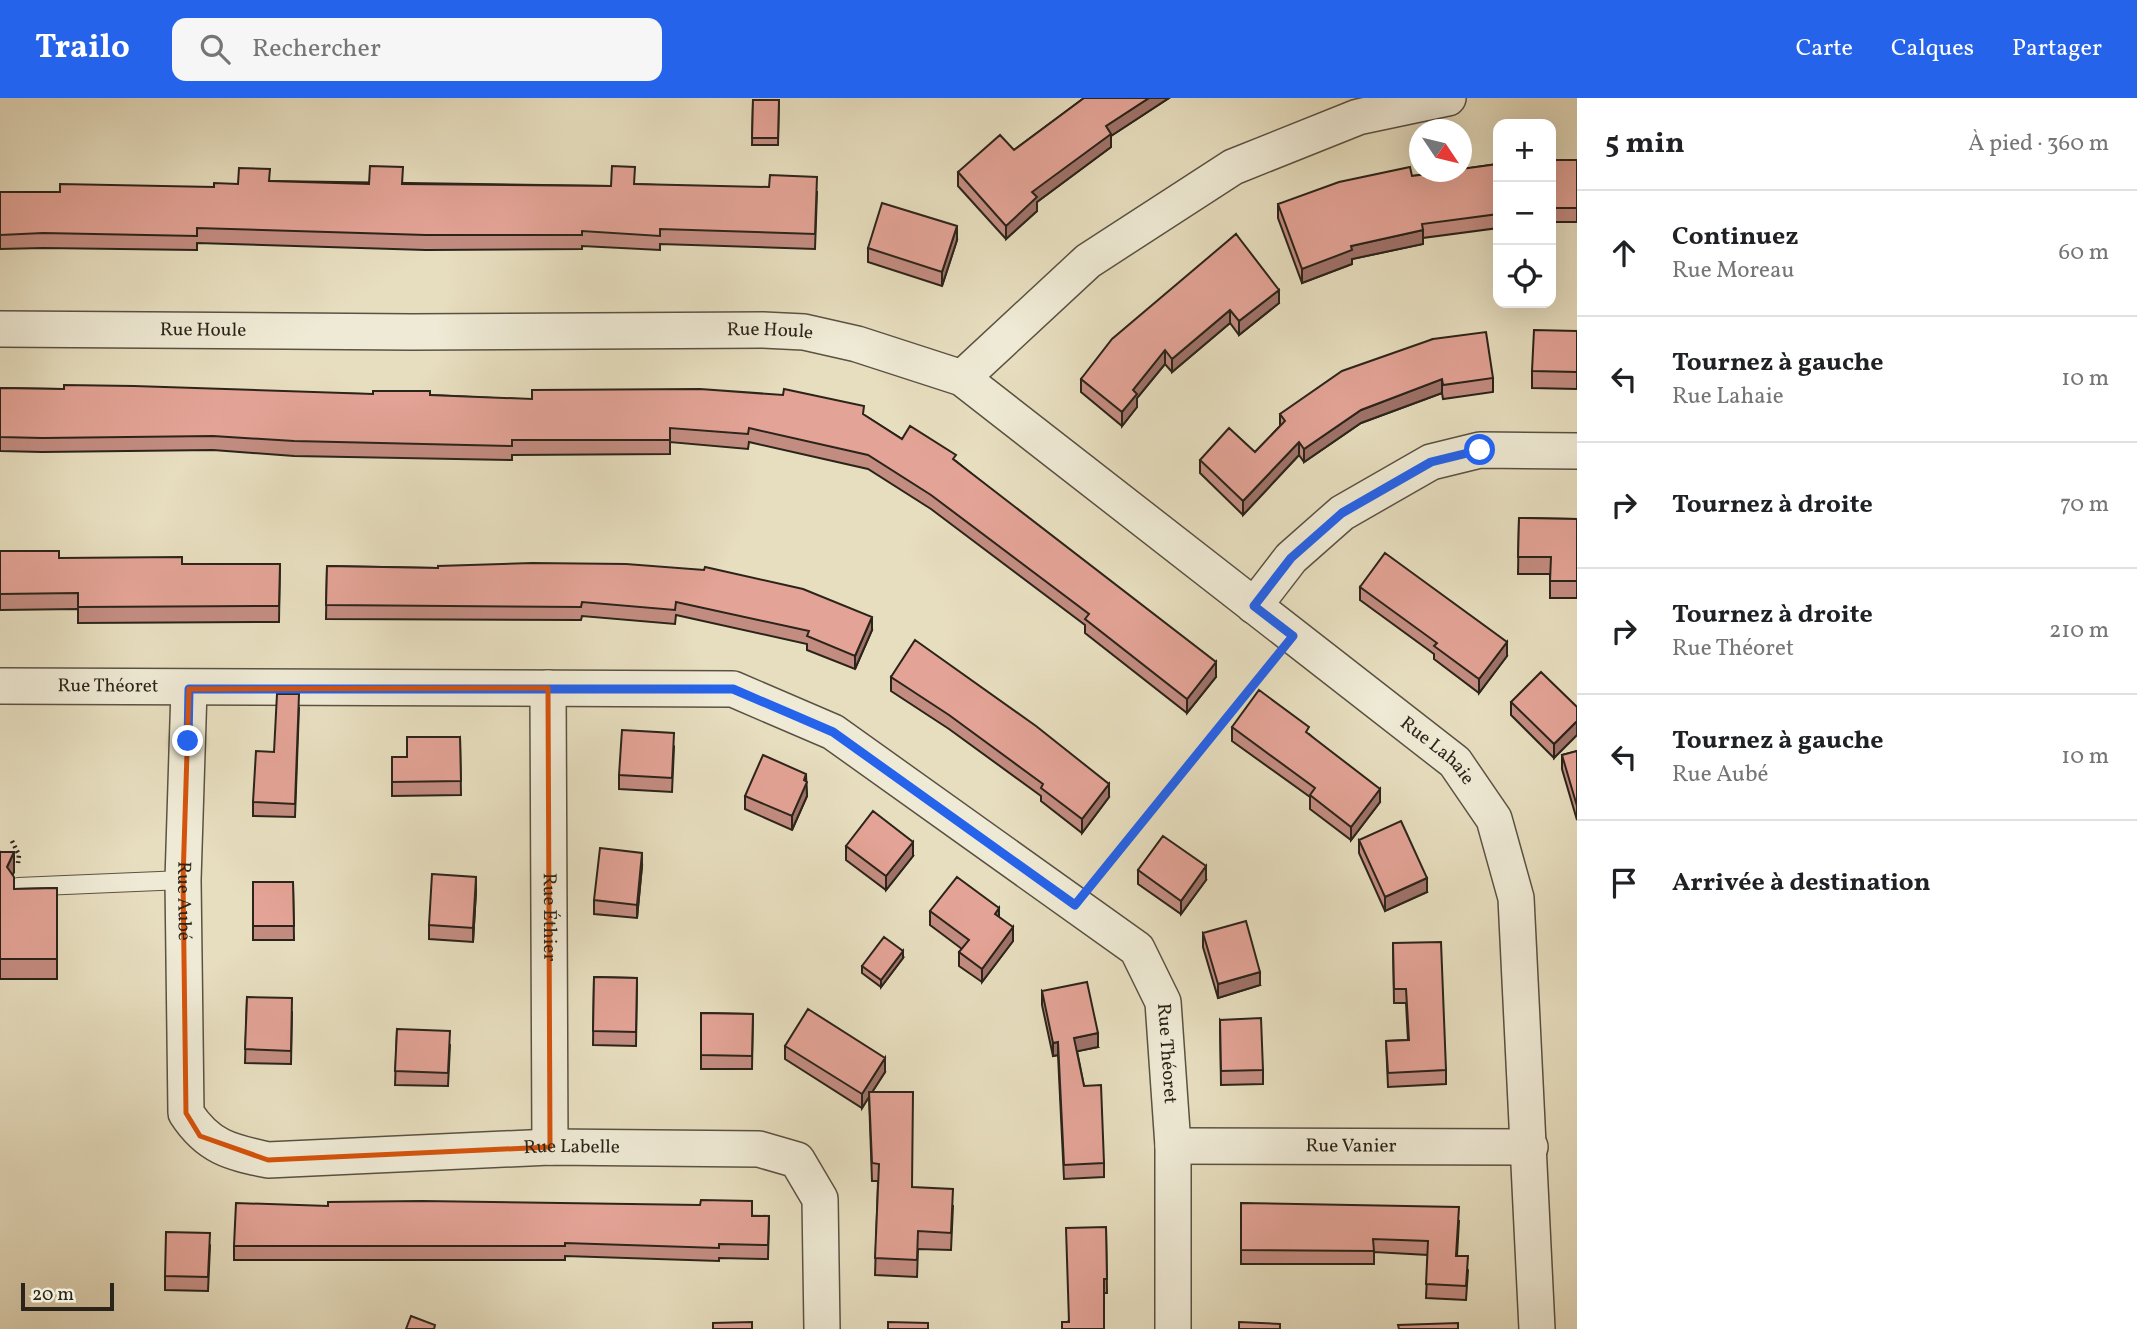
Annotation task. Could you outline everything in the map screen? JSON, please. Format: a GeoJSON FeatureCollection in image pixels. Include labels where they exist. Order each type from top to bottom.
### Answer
{"type":"FeatureCollection","features":[{"type":"Feature","properties":{"kind":"street"},"geometry":{"type":"LineString","coordinates":[[962,378],[1088,261],[1233,167],[1358,117],[1448,98]]}},
{"type":"Feature","properties":{"kind":"street","name":"Rue Houle"},"geometry":{"type":"LineString","coordinates":[[0,329],[804,332],[857,344],[962,378]]}},
{"type":"Feature","properties":{"kind":"street","name":"Rue Lahaie"},"geometry":{"type":"LineString","coordinates":[[962,378],[1455,762],[1494,819],[1516,898],[1537,1329]]}},
{"type":"Feature","properties":{"kind":"street"},"geometry":{"type":"LineString","coordinates":[[1254,606],[1291,558],[1342,513],[1431,462],[1480,450],[1577,451]]}},
{"type":"Feature","properties":{"kind":"street","name":"Rue Théoret"},"geometry":{"type":"LineString","coordinates":[[0,686],[189,689],[733,689],[833,732],[1137,949],[1163,1002],[1173,1146],[1173,1329]]}},
{"type":"Feature","properties":{"kind":"street","name":"Rue Éthier"},"geometry":{"type":"LineString","coordinates":[[548,688],[550,1147]]}},
{"type":"Feature","properties":{"kind":"street","name":"Rue Aubé"},"geometry":{"type":"LineString","coordinates":[[186,1113],[183,880],[189,689]]}},
{"type":"Feature","properties":{"kind":"street","name":"Rue Labelle"},"geometry":{"type":"LineString","coordinates":[[186,1113],[200,1136],[237,1153],[268,1160],[550,1147],[760,1149],[797,1160],[820,1199],[822,1329]]}},
{"type":"Feature","properties":{"kind":"street","name":"Rue Vanier"},"geometry":{"type":"LineString","coordinates":[[1173,1146],[1530,1147]]}},
{"type":"Feature","properties":{"kind":"lane"},"geometry":{"type":"LineString","coordinates":[[18,887],[102,881],[183,880]]}},
{"type":"Feature","properties":{"kind":"path"},"geometry":{"type":"LineString","coordinates":[[1075,905],[1293,636]]}},
{"type":"Feature","properties":{"kind":"path"},"geometry":{"type":"LineString","coordinates":[[12,841],[19,855]]}},
{"type":"Feature","properties":{"kind":"highlighted area"},"geometry":{"type":"Polygon","coordinates":[[[548,688],[550,1147],[268,1160],[200,1136],[186,1113],[183,880],[189,689],[548,688]]]}},
{"type":"Feature","properties":{"kind":"building"},"geometry":{"type":"Polygon","coordinates":[[[1084,98],[1149,98],[1106,126],[1111,134],[1032,192],[1037,197],[1006,226],[958,172],[1000,135],[1014,150],[1084,98]]]}},
{"type":"Feature","properties":{"kind":"building"},"geometry":{"type":"Polygon","coordinates":[[[753,100],[779,100],[778,138],[752,138],[753,100]]]}},
{"type":"Feature","properties":{"kind":"building"},"geometry":{"type":"Polygon","coordinates":[[[1556,160],[1577,160],[1577,208],[1556,208],[1556,160]]]}},
{"type":"Feature","properties":{"kind":"building"},"geometry":{"type":"Polygon","coordinates":[[[1493,165],[1493,215],[1422,224],[1423,230],[1351,246],[1352,250],[1302,269],[1278,204],[1339,182],[1409,167],[1409,182],[1472,182],[1472,168],[1493,165]]]}},
{"type":"Feature","properties":{"kind":"building"},"geometry":{"type":"Polygon","coordinates":[[[370,166],[403,167],[402,184],[611,186],[612,166],[635,167],[634,184],[769,187],[770,175],[817,177],[815,234],[660,229],[660,236],[582,231],[582,235],[426,235],[197,228],[197,236],[43,233],[0,235],[0,192],[60,192],[60,184],[214,187],[214,183],[238,184],[239,168],[270,169],[269,181],[369,184],[370,166]]]}},
{"type":"Feature","properties":{"kind":"building"},"geometry":{"type":"Polygon","coordinates":[[[882,203],[957,226],[942,272],[868,248],[882,203]]]}},
{"type":"Feature","properties":{"kind":"building"},"geometry":{"type":"Polygon","coordinates":[[[1236,234],[1279,290],[1239,321],[1230,310],[1172,359],[1165,350],[1133,390],[1137,394],[1122,412],[1081,379],[1112,339],[1236,234]]]}},
{"type":"Feature","properties":{"kind":"building"},"geometry":{"type":"Polygon","coordinates":[[[1534,330],[1577,331],[1577,372],[1532,371],[1534,330]]]}},
{"type":"Feature","properties":{"kind":"building"},"geometry":{"type":"Polygon","coordinates":[[[1486,332],[1493,378],[1443,385],[1442,379],[1361,410],[1304,449],[1299,442],[1243,501],[1200,460],[1229,428],[1255,452],[1285,421],[1280,414],[1342,371],[1433,339],[1486,332]]]}},
{"type":"Feature","properties":{"kind":"building"},"geometry":{"type":"Polygon","coordinates":[[[64,385],[373,394],[373,391],[430,391],[430,395],[532,399],[532,390],[700,389],[783,395],[784,389],[864,406],[863,414],[902,439],[910,426],[956,455],[953,459],[1216,662],[1187,699],[1085,619],[1089,614],[931,495],[868,455],[749,428],[748,434],[670,428],[670,440],[512,440],[512,446],[294,441],[213,436],[0,437],[0,388],[64,389],[64,385]]]}},
{"type":"Feature","properties":{"kind":"building"},"geometry":{"type":"Polygon","coordinates":[[[1519,518],[1577,519],[1577,581],[1550,581],[1551,557],[1518,557],[1519,518]]]}},
{"type":"Feature","properties":{"kind":"building"},"geometry":{"type":"Polygon","coordinates":[[[0,551],[59,551],[59,558],[182,557],[182,564],[280,564],[279,606],[78,607],[78,593],[0,594],[0,551]]]}},
{"type":"Feature","properties":{"kind":"building"},"geometry":{"type":"Polygon","coordinates":[[[1385,553],[1507,642],[1479,679],[1434,646],[1437,643],[1360,587],[1385,553]]]}},
{"type":"Feature","properties":{"kind":"building"},"geometry":{"type":"Polygon","coordinates":[[[532,563],[626,564],[704,570],[705,567],[803,589],[872,617],[855,656],[807,636],[809,631],[676,602],[675,610],[582,602],[581,607],[326,605],[327,566],[438,568],[532,563]]]}},
{"type":"Feature","properties":{"kind":"building"},"geometry":{"type":"Polygon","coordinates":[[[915,640],[1036,726],[1109,784],[1082,819],[1041,788],[1043,784],[949,715],[891,677],[915,640]]]}},
{"type":"Feature","properties":{"kind":"building"},"geometry":{"type":"Polygon","coordinates":[[[1541,672],[1577,707],[1577,721],[1554,744],[1511,702],[1541,672]]]}},
{"type":"Feature","properties":{"kind":"building"},"geometry":{"type":"Polygon","coordinates":[[[1259,690],[1309,727],[1306,732],[1380,789],[1351,827],[1310,795],[1315,788],[1232,727],[1259,690]]]}},
{"type":"Feature","properties":{"kind":"building"},"geometry":{"type":"Polygon","coordinates":[[[277,694],[299,694],[295,804],[253,802],[256,751],[274,752],[277,694]]]}},
{"type":"Feature","properties":{"kind":"building"},"geometry":{"type":"Polygon","coordinates":[[[622,730],[674,733],[672,778],[619,775],[622,730]]]}},
{"type":"Feature","properties":{"kind":"building"},"geometry":{"type":"Polygon","coordinates":[[[407,737],[460,737],[461,781],[392,782],[392,757],[407,757],[407,737]]]}},
{"type":"Feature","properties":{"kind":"building"},"geometry":{"type":"Polygon","coordinates":[[[1577,751],[1577,806],[1562,755],[1577,751]]]}},
{"type":"Feature","properties":{"kind":"building"},"geometry":{"type":"Polygon","coordinates":[[[763,755],[806,774],[804,780],[807,782],[792,816],[745,796],[763,755]]]}},
{"type":"Feature","properties":{"kind":"building"},"geometry":{"type":"Polygon","coordinates":[[[873,811],[913,842],[886,876],[846,846],[873,811]]]}},
{"type":"Feature","properties":{"kind":"building"},"geometry":{"type":"Polygon","coordinates":[[[1401,821],[1427,878],[1385,897],[1359,840],[1401,821]]]}},
{"type":"Feature","properties":{"kind":"building"},"geometry":{"type":"Polygon","coordinates":[[[1163,836],[1206,866],[1181,901],[1138,870],[1163,836]]]}},
{"type":"Feature","properties":{"kind":"building"},"geometry":{"type":"Polygon","coordinates":[[[600,848],[642,853],[637,905],[594,900],[600,848]]]}},
{"type":"Feature","properties":{"kind":"building"},"geometry":{"type":"Polygon","coordinates":[[[0,852],[14,852],[7,867],[14,877],[14,889],[57,888],[57,959],[0,959],[0,852]]]}},
{"type":"Feature","properties":{"kind":"building"},"geometry":{"type":"Polygon","coordinates":[[[432,874],[476,877],[473,928],[429,925],[432,874]]]}},
{"type":"Feature","properties":{"kind":"building"},"geometry":{"type":"Polygon","coordinates":[[[957,877],[999,908],[995,914],[1013,927],[982,969],[959,952],[969,940],[930,911],[957,877]]]}},
{"type":"Feature","properties":{"kind":"building"},"geometry":{"type":"Polygon","coordinates":[[[253,882],[293,882],[294,926],[253,926],[253,882]]]}},
{"type":"Feature","properties":{"kind":"building"},"geometry":{"type":"Polygon","coordinates":[[[1246,921],[1260,972],[1218,984],[1203,933],[1246,921]]]}},
{"type":"Feature","properties":{"kind":"building"},"geometry":{"type":"Polygon","coordinates":[[[884,937],[903,951],[881,980],[862,966],[884,937]]]}},
{"type":"Feature","properties":{"kind":"building"},"geometry":{"type":"Polygon","coordinates":[[[1441,942],[1446,1070],[1388,1073],[1386,1041],[1409,1040],[1406,989],[1394,989],[1393,943],[1441,942]]]}},
{"type":"Feature","properties":{"kind":"building"},"geometry":{"type":"Polygon","coordinates":[[[594,977],[637,978],[636,1032],[593,1031],[594,977]]]}},
{"type":"Feature","properties":{"kind":"building"},"geometry":{"type":"Polygon","coordinates":[[[1087,982],[1098,1033],[1074,1038],[1084,1086],[1101,1085],[1104,1163],[1064,1165],[1058,1042],[1053,1043],[1042,991],[1087,982]]]}},
{"type":"Feature","properties":{"kind":"building"},"geometry":{"type":"Polygon","coordinates":[[[247,997],[292,998],[291,1051],[245,1049],[247,997]]]}},
{"type":"Feature","properties":{"kind":"building"},"geometry":{"type":"Polygon","coordinates":[[[808,1009],[885,1058],[862,1094],[785,1046],[808,1009]]]}},
{"type":"Feature","properties":{"kind":"building"},"geometry":{"type":"Polygon","coordinates":[[[701,1013],[753,1014],[752,1056],[701,1055],[701,1013]]]}},
{"type":"Feature","properties":{"kind":"building"},"geometry":{"type":"Polygon","coordinates":[[[1261,1018],[1263,1070],[1221,1071],[1220,1020],[1261,1018]]]}},
{"type":"Feature","properties":{"kind":"building"},"geometry":{"type":"Polygon","coordinates":[[[397,1029],[450,1031],[448,1073],[395,1071],[397,1029]]]}},
{"type":"Feature","properties":{"kind":"building"},"geometry":{"type":"Polygon","coordinates":[[[869,1092],[913,1092],[912,1187],[953,1189],[951,1233],[918,1231],[917,1260],[875,1258],[879,1164],[872,1163],[869,1092]]]}},
{"type":"Feature","properties":{"kind":"building"},"geometry":{"type":"Polygon","coordinates":[[[701,1200],[752,1201],[752,1216],[769,1216],[768,1245],[719,1244],[719,1248],[565,1243],[565,1246],[234,1246],[236,1203],[328,1206],[328,1202],[422,1201],[700,1205],[701,1200]]]}},
{"type":"Feature","properties":{"kind":"building"},"geometry":{"type":"Polygon","coordinates":[[[1241,1203],[1459,1207],[1456,1256],[1468,1256],[1466,1286],[1426,1284],[1428,1241],[1373,1239],[1374,1251],[1241,1250],[1241,1203]]]}},
{"type":"Feature","properties":{"kind":"building"},"geometry":{"type":"Polygon","coordinates":[[[1106,1227],[1104,1329],[1062,1329],[1062,1322],[1069,1322],[1066,1228],[1106,1227]]]}},
{"type":"Feature","properties":{"kind":"building"},"geometry":{"type":"Polygon","coordinates":[[[166,1232],[210,1233],[208,1277],[165,1276],[166,1232]]]}},
{"type":"Feature","properties":{"kind":"building"},"geometry":{"type":"Polygon","coordinates":[[[411,1316],[435,1325],[434,1329],[406,1329],[411,1316]]]}},
{"type":"Feature","properties":{"kind":"building"},"geometry":{"type":"Polygon","coordinates":[[[752,1322],[752,1329],[713,1329],[713,1323],[752,1322]]]}},
{"type":"Feature","properties":{"kind":"building"},"geometry":{"type":"Polygon","coordinates":[[[888,1322],[928,1323],[928,1329],[888,1329],[888,1322]]]}},
{"type":"Feature","properties":{"kind":"building"},"geometry":{"type":"Polygon","coordinates":[[[1239,1322],[1280,1324],[1280,1329],[1239,1329],[1239,1322]]]}},
{"type":"Feature","properties":{"kind":"building"},"geometry":{"type":"Polygon","coordinates":[[[1458,1323],[1458,1329],[1399,1329],[1398,1325],[1458,1323]]]}},
{"type":"Feature","properties":{"kind":"route"},"geometry":{"type":"LineString","coordinates":[[188,741],[189,689],[733,689],[833,732],[1075,905],[1293,636],[1254,606],[1291,558],[1342,513],[1388,484],[1431,462],[1480,450]]}}]}
